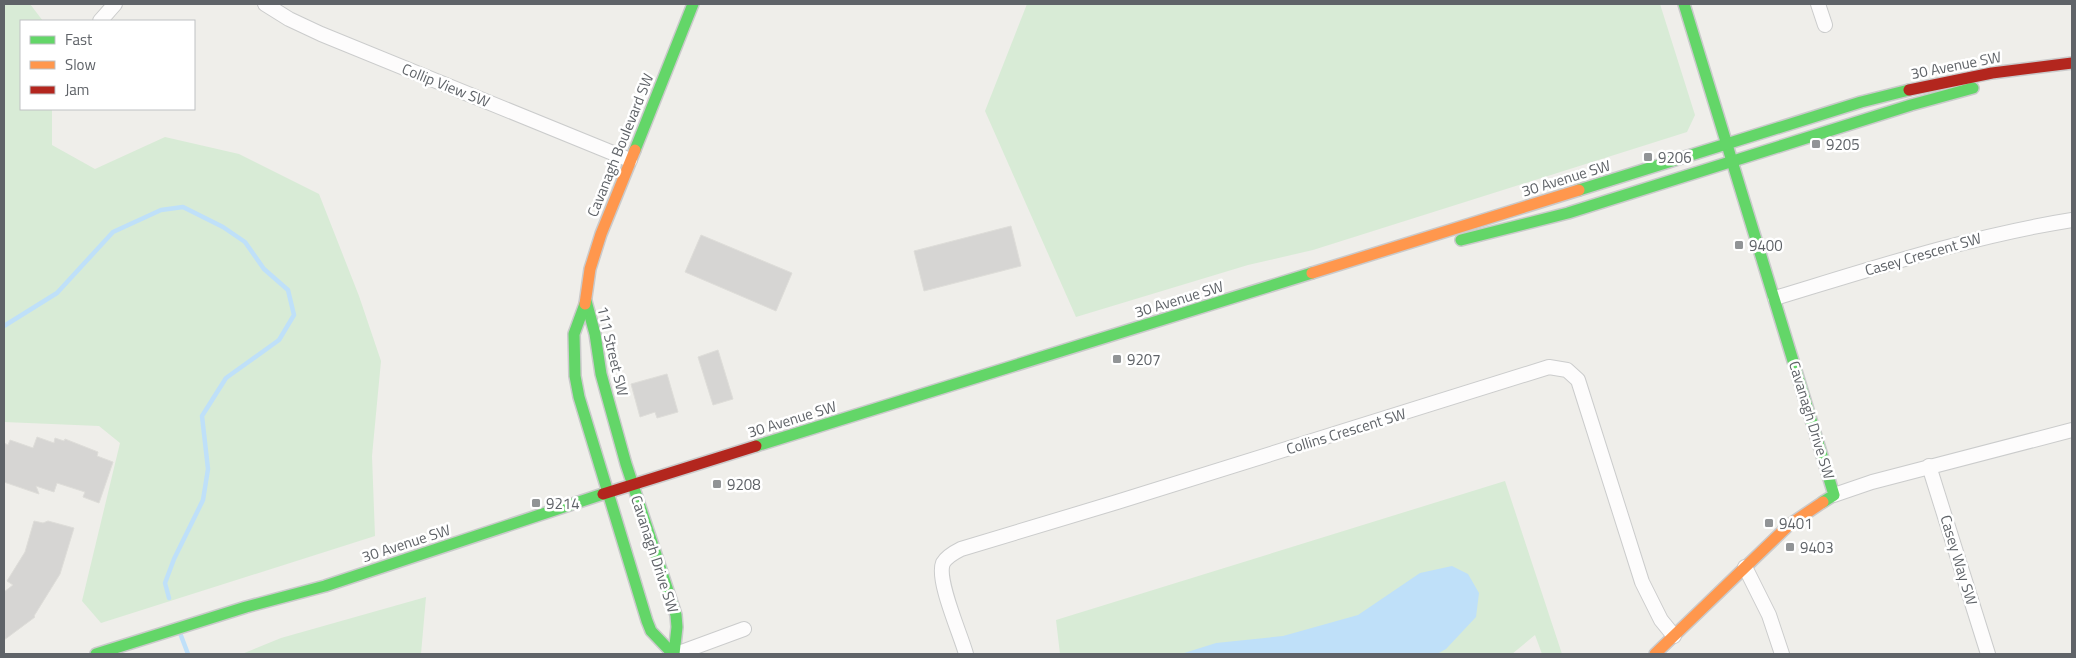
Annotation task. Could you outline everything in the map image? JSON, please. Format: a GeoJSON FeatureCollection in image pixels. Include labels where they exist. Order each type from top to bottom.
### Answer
{"type":"FeatureCollection","features":[{"type":"Feature","properties":{"kind":"main road","name":"Cavanagh Boulevard SW"},"geometry":{"type":"LineString","coordinates":[[586,301],[587,285],[595,252],[693,4]]}},
{"type":"Feature","properties":{"kind":"main road","name":"Cavanagh Drive SW"},"geometry":{"type":"LineString","coordinates":[[1655,654],[1789,525],[1834,495],[1684,4]]}},
{"type":"Feature","properties":{"kind":"main road","name":"30 Avenue SW"},"geometry":{"type":"LineString","coordinates":[[96,654],[325,586],[632,484],[1861,102],[1930,84],[1997,71],[2048,64],[2072,63]]}},
{"type":"Feature","properties":{"kind":"main road","name":"30 Avenue SW"},"geometry":{"type":"LineString","coordinates":[[1451,243],[1568,213],[1732,160],[2048,64]]}},
{"type":"Feature","properties":{"kind":"main road","name":"111 Street SW"},"geometry":{"type":"LineString","coordinates":[[586,301],[595,334],[601,374],[632,484]]}},
{"type":"Feature","properties":{"kind":"main road","name":"111 Street SW"},"geometry":{"type":"LineString","coordinates":[[586,301],[574,334],[575,376],[608,492]]}},
{"type":"Feature","properties":{"kind":"main road","name":"Cavanagh Drive SW"},"geometry":{"type":"LineString","coordinates":[[632,484],[629,499],[647,621],[651,631],[674,654]]}},
{"type":"Feature","properties":{"kind":"main road","name":"Cavanagh Drive SW"},"geometry":{"type":"LineString","coordinates":[[608,492],[629,499],[676,615],[677,627],[674,654]]}},
{"type":"Feature","properties":{"kind":"main road"},"geometry":{"type":"LineString","coordinates":[[598,509],[629,499]]}},
{"type":"Feature","properties":{"kind":"main road","name":"30 Avenue SW"},"geometry":{"type":"LineString","coordinates":[[325,586],[394,573],[561,520]]}},
{"type":"Feature","properties":{"kind":"street"},"geometry":{"type":"LineString","coordinates":[[101,20],[115,4]]}},
{"type":"Feature","properties":{"kind":"street","name":"Collip View SW"},"geometry":{"type":"LineString","coordinates":[[265,4],[289,20],[630,160]]}},
{"type":"Feature","properties":{"kind":"street"},"geometry":{"type":"LineString","coordinates":[[1818,4],[1825,26]]}},
{"type":"Feature","properties":{"kind":"street","name":"Casey Crescent SW"},"geometry":{"type":"LineString","coordinates":[[1775,298],[1953,244],[2013,230],[2072,220]]}},
{"type":"Feature","properties":{"kind":"street","name":"Collins Crescent SW"},"geometry":{"type":"LineString","coordinates":[[966,654],[942,579],[943,564],[953,553],[1549,367],[1567,370],[1578,380],[1642,582],[1661,620],[1674,636]]}},
{"type":"Feature","properties":{"kind":"street"},"geometry":{"type":"LineString","coordinates":[[1834,495],[1930,466],[2072,430]]}},
{"type":"Feature","properties":{"kind":"street","name":"Casey Way SW"},"geometry":{"type":"LineString","coordinates":[[1930,466],[1988,654]]}},
{"type":"Feature","properties":{"kind":"street"},"geometry":{"type":"LineString","coordinates":[[1745,567],[1770,614],[1782,654]]}},
{"type":"Feature","properties":{"kind":"street"},"geometry":{"type":"LineString","coordinates":[[674,654],[744,629]]}},
{"type":"Feature","properties":{"kind":"green space"},"geometry":{"type":"Polygon","coordinates":[[[4,4],[30,4],[42,20],[20,20],[20,110],[52,110],[52,145],[95,169],[165,137],[239,154],[319,194],[359,296],[381,361],[372,456],[375,536],[101,623],[82,601],[120,443],[99,426],[4,422],[4,4]]]}},
{"type":"Feature","properties":{"kind":"green space"},"geometry":{"type":"Polygon","coordinates":[[[1027,4],[1660,4],[1695,115],[1687,132],[1313,250],[1248,265],[1076,317],[985,111],[1027,4]]]}},
{"type":"Feature","properties":{"kind":"green space"},"geometry":{"type":"Polygon","coordinates":[[[1505,481],[1562,654],[1542,654],[1535,635],[1512,654],[1060,654],[1056,620],[1505,481]]]}},
{"type":"Feature","properties":{"kind":"green space"},"geometry":{"type":"Polygon","coordinates":[[[426,597],[421,654],[242,654],[281,638],[426,597]]]}},
{"type":"Feature","properties":{"kind":"water"},"geometry":{"type":"Polygon","coordinates":[[[1452,566],[1468,574],[1479,593],[1476,617],[1446,649],[1437,654],[1181,654],[1216,643],[1283,636],[1358,615],[1420,573],[1452,566]]]}},
{"type":"Feature","properties":{"kind":"building"},"geometry":{"type":"Polygon","coordinates":[[[1011,226],[1021,266],[924,291],[914,251],[1011,226]]]}},
{"type":"Feature","properties":{"kind":"building"},"geometry":{"type":"Polygon","coordinates":[[[701,235],[792,273],[776,311],[685,272],[701,235]]]}},
{"type":"Feature","properties":{"kind":"building"},"geometry":{"type":"Polygon","coordinates":[[[718,350],[733,399],[713,405],[698,357],[718,350]]]}},
{"type":"Feature","properties":{"kind":"building"},"geometry":{"type":"Polygon","coordinates":[[[667,374],[678,412],[657,418],[655,412],[640,417],[631,384],[667,374]]]}},
{"type":"Feature","properties":{"kind":"building"},"geometry":{"type":"Polygon","coordinates":[[[37,437],[54,443],[55,438],[64,441],[65,439],[98,452],[97,456],[113,462],[99,503],[83,497],[85,492],[57,483],[54,492],[36,486],[39,494],[4,482],[4,443],[8,445],[10,440],[33,448],[37,437]]]}},
{"type":"Feature","properties":{"kind":"building"},"geometry":{"type":"Polygon","coordinates":[[[34,521],[43,523],[48,521],[74,528],[60,574],[35,617],[4,640],[4,592],[13,585],[7,581],[25,552],[34,521]]]}},
{"type":"Feature","properties":{"kind":"waterway"},"geometry":{"type":"LineString","coordinates":[[4,326],[57,293],[113,232],[161,210],[183,207],[223,227],[245,242],[264,269],[288,290],[294,315],[279,340],[226,378],[202,416],[208,469],[203,500],[174,559],[165,583],[169,598]]}},
{"type":"Feature","properties":{"kind":"waterway"},"geometry":{"type":"LineString","coordinates":[[180,633],[188,654]]}},
{"type":"Feature","properties":{"kind":"traffic: fast"},"geometry":{"type":"LineString","coordinates":[[635,150],[693,4]]}},
{"type":"Feature","properties":{"kind":"traffic: fast"},"geometry":{"type":"LineString","coordinates":[[1684,4],[1834,495],[1823,502]]}},
{"type":"Feature","properties":{"kind":"traffic: fast"},"geometry":{"type":"LineString","coordinates":[[1461,240],[1568,213],[1911,105],[1973,88]]}},
{"type":"Feature","properties":{"kind":"traffic: fast"},"geometry":{"type":"LineString","coordinates":[[1579,190],[1861,102],[1909,90]]}},
{"type":"Feature","properties":{"kind":"traffic: fast"},"geometry":{"type":"LineString","coordinates":[[756,446],[1312,273]]}},
{"type":"Feature","properties":{"kind":"traffic: fast"},"geometry":{"type":"LineString","coordinates":[[586,301],[595,334],[601,374],[626,464],[676,615],[677,627],[674,654]]}},
{"type":"Feature","properties":{"kind":"traffic: fast"},"geometry":{"type":"LineString","coordinates":[[585,304],[574,334],[575,376],[579,397],[647,621],[651,631],[673,654]]}},
{"type":"Feature","properties":{"kind":"traffic: fast"},"geometry":{"type":"LineString","coordinates":[[96,654],[246,607],[325,586],[603,494]]}},
{"type":"Feature","properties":{"kind":"traffic: slow"},"geometry":{"type":"LineString","coordinates":[[585,304],[590,269],[601,234],[635,150]]}},
{"type":"Feature","properties":{"kind":"traffic: slow"},"geometry":{"type":"LineString","coordinates":[[1312,273],[1579,190]]}},
{"type":"Feature","properties":{"kind":"traffic: slow"},"geometry":{"type":"LineString","coordinates":[[1655,654],[1789,525],[1823,502]]}},
{"type":"Feature","properties":{"kind":"traffic: jam"},"geometry":{"type":"LineString","coordinates":[[1909,90],[1992,73],[2072,63]]}},
{"type":"Feature","properties":{"kind":"traffic: jam"},"geometry":{"type":"LineString","coordinates":[[603,494],[756,446]]}},
{"type":"Feature","properties":{"kind":"place","name":"9205"},"geometry":{"type":"Point","coordinates":[1816,144]}},
{"type":"Feature","properties":{"kind":"place","name":"9206"},"geometry":{"type":"Point","coordinates":[1648,157]}},
{"type":"Feature","properties":{"kind":"place","name":"9400"},"geometry":{"type":"Point","coordinates":[1739,245]}},
{"type":"Feature","properties":{"kind":"place","name":"9207"},"geometry":{"type":"Point","coordinates":[1117,359]}},
{"type":"Feature","properties":{"kind":"place","name":"9208"},"geometry":{"type":"Point","coordinates":[717,484]}},
{"type":"Feature","properties":{"kind":"place","name":"9214"},"geometry":{"type":"Point","coordinates":[536,503]}},
{"type":"Feature","properties":{"kind":"place","name":"9401"},"geometry":{"type":"Point","coordinates":[1769,523]}},
{"type":"Feature","properties":{"kind":"place","name":"9403"},"geometry":{"type":"Point","coordinates":[1790,547]}}]}
